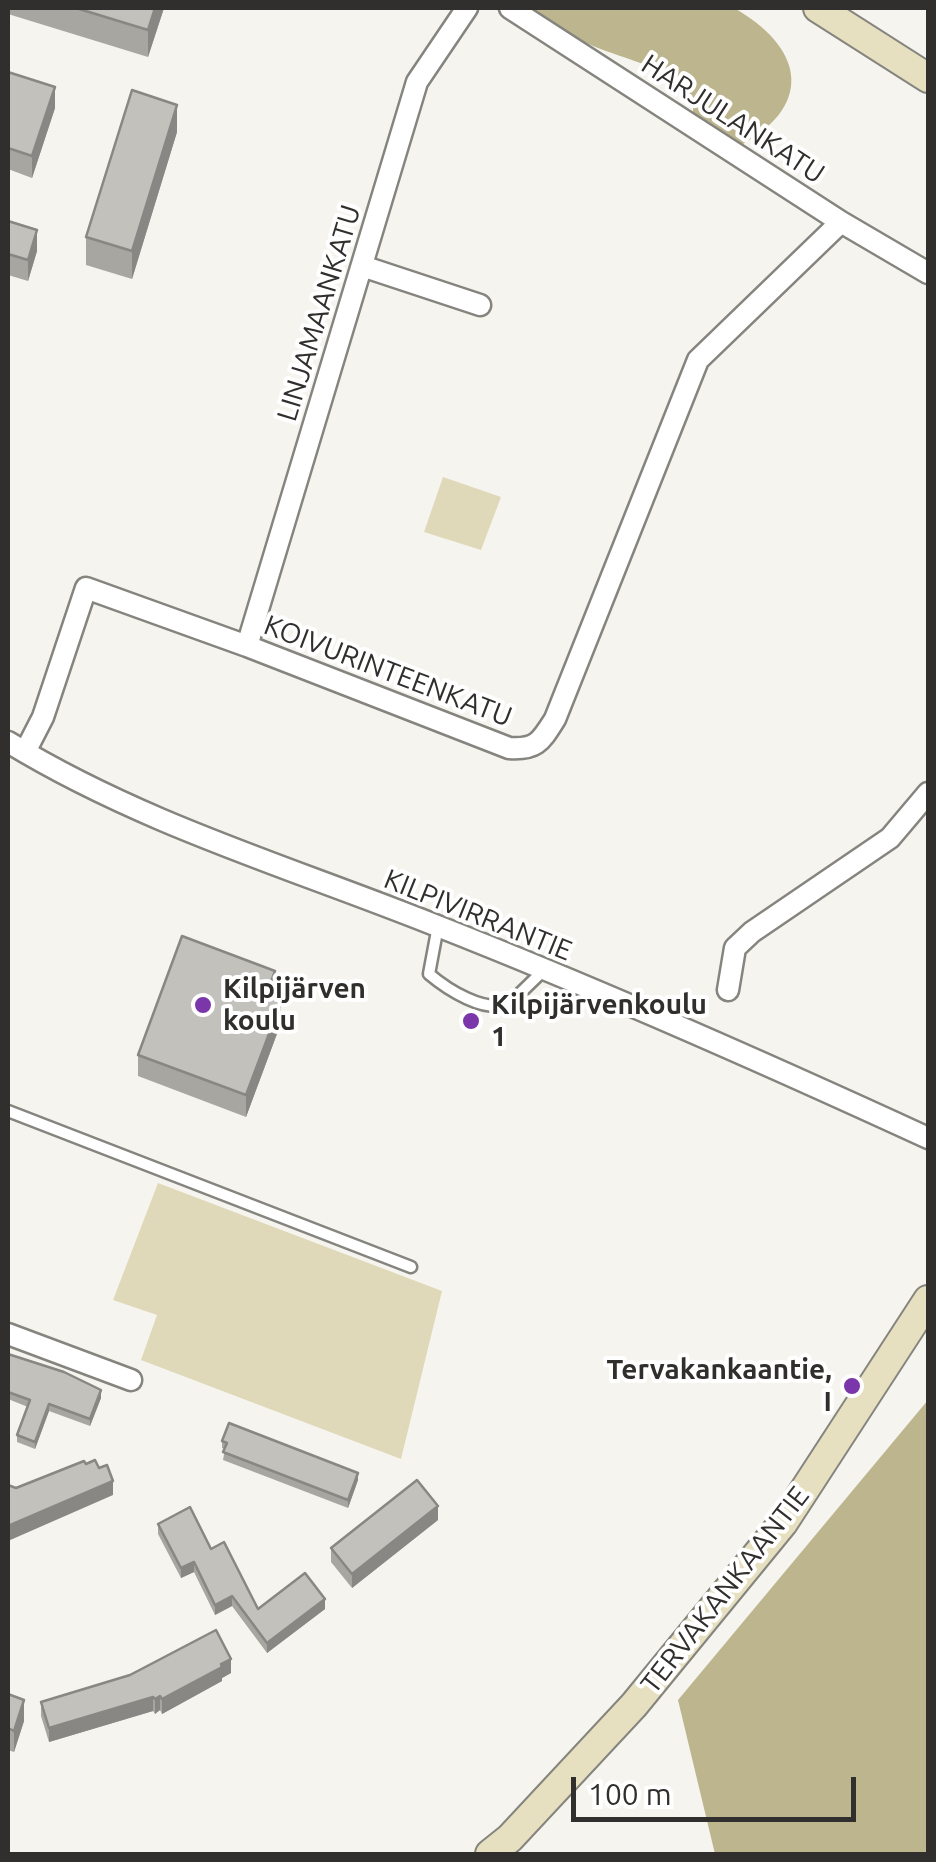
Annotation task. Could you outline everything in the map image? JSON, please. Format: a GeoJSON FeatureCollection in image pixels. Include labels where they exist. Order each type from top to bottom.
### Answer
{"type":"FeatureCollection","features":[{"type":"Feature","properties":{"kind":"street","name":"LINJAMAANKATU"},"geometry":{"type":"LineString","coordinates":[[248,646],[416,82],[467,8]]}},
{"type":"Feature","properties":{"kind":"street","name":"HARJULANKATU"},"geometry":{"type":"LineString","coordinates":[[510,8],[841,222],[928,272]]}},
{"type":"Feature","properties":{"kind":"street"},"geometry":{"type":"LineString","coordinates":[[827,10],[928,78]]}},
{"type":"Feature","properties":{"kind":"street","name":"KOIVURINTEENKATU"},"geometry":{"type":"LineString","coordinates":[[16,747],[43,717],[86,588],[248,646],[509,748],[526,749],[542,740],[556,719],[698,360],[841,222]]}},
{"type":"Feature","properties":{"kind":"street"},"geometry":{"type":"LineString","coordinates":[[362,266],[480,304]]}},
{"type":"Feature","properties":{"kind":"street","name":"KILPIVIRRANTIE"},"geometry":{"type":"LineString","coordinates":[[16,747],[169,824],[438,926],[712,1038],[928,1138]]}},
{"type":"Feature","properties":{"kind":"street"},"geometry":{"type":"LineString","coordinates":[[728,990],[735,948],[752,932],[890,838],[928,793]]}},
{"type":"Feature","properties":{"kind":"street","name":"TERVAKANKAANTIE"},"geometry":{"type":"LineString","coordinates":[[490,1854],[510,1838],[634,1705],[783,1522],[928,1300]]}},
{"type":"Feature","properties":{"kind":"street"},"geometry":{"type":"LineString","coordinates":[[8,1334],[131,1380]]}},
{"type":"Feature","properties":{"kind":"lane"},"geometry":{"type":"LineString","coordinates":[[438,926],[429,974],[442,986],[488,1006],[509,1004],[544,970]]}},
{"type":"Feature","properties":{"kind":"lane"},"geometry":{"type":"LineString","coordinates":[[8,1112],[411,1267]]}},
{"type":"Feature","properties":{"kind":"shaded area"},"geometry":{"type":"Polygon","coordinates":[[[531,8],[734,8],[774,39],[791,74],[790,92],[767,128],[743,144],[693,112],[693,98],[673,79],[585,42],[531,8]]]}},
{"type":"Feature","properties":{"kind":"shaded area"},"geometry":{"type":"Polygon","coordinates":[[[443,477],[501,497],[481,550],[424,532],[443,477]]]}},
{"type":"Feature","properties":{"kind":"shaded area"},"geometry":{"type":"Polygon","coordinates":[[[158,1183],[442,1291],[401,1459],[141,1360],[157,1315],[113,1300],[158,1183]]]}},
{"type":"Feature","properties":{"kind":"shaded area"},"geometry":{"type":"Polygon","coordinates":[[[928,1400],[928,1854],[715,1854],[678,1700],[928,1400]]]}},
{"type":"Feature","properties":{"kind":"building"},"geometry":{"type":"Polygon","coordinates":[[[76,8],[155,8],[148,30],[76,8]]]}},
{"type":"Feature","properties":{"kind":"building"},"geometry":{"type":"Polygon","coordinates":[[[8,72],[55,87],[32,156],[8,148],[8,72]]]}},
{"type":"Feature","properties":{"kind":"building"},"geometry":{"type":"Polygon","coordinates":[[[132,90],[177,105],[132,251],[86,237],[132,90]]]}},
{"type":"Feature","properties":{"kind":"building"},"geometry":{"type":"Polygon","coordinates":[[[8,221],[37,230],[28,260],[8,254],[8,221]]]}},
{"type":"Feature","properties":{"kind":"building"},"geometry":{"type":"Polygon","coordinates":[[[182,936],[275,971],[266,996],[281,1002],[246,1095],[138,1055],[182,936]]]}},
{"type":"Feature","properties":{"kind":"building"},"geometry":{"type":"Polygon","coordinates":[[[8,1354],[64,1372],[101,1390],[90,1419],[49,1404],[35,1442],[17,1435],[30,1400],[8,1392],[8,1354]]]}},
{"type":"Feature","properties":{"kind":"building"},"geometry":{"type":"Polygon","coordinates":[[[229,1423],[358,1473],[348,1500],[223,1452],[227,1443],[222,1441],[229,1423]]]}},
{"type":"Feature","properties":{"kind":"building"},"geometry":{"type":"Polygon","coordinates":[[[95,1460],[99,1468],[107,1465],[113,1481],[8,1526],[8,1485],[16,1488],[95,1460]]]}},
{"type":"Feature","properties":{"kind":"building"},"geometry":{"type":"Polygon","coordinates":[[[417,1480],[438,1506],[352,1574],[331,1548],[417,1480]]]}},
{"type":"Feature","properties":{"kind":"building"},"geometry":{"type":"Polygon","coordinates":[[[190,1507],[211,1549],[224,1542],[258,1609],[305,1573],[325,1599],[267,1643],[232,1596],[215,1605],[194,1562],[181,1568],[158,1524],[190,1507]]]}},
{"type":"Feature","properties":{"kind":"building"},"geometry":{"type":"Polygon","coordinates":[[[216,1630],[231,1659],[222,1667],[162,1699],[153,1697],[49,1728],[41,1702],[130,1675],[216,1630]]]}},
{"type":"Feature","properties":{"kind":"building"},"geometry":{"type":"Polygon","coordinates":[[[8,1694],[24,1700],[14,1731],[8,1728],[8,1694]]]}},
{"type":"Feature","properties":{"kind":"place","name":"Kilpijärven koulu"},"geometry":{"type":"Point","coordinates":[203,1005]}},
{"type":"Feature","properties":{"kind":"place","name":"Kilpijärvenkoulu 1"},"geometry":{"type":"Point","coordinates":[471,1021]}},
{"type":"Feature","properties":{"kind":"place","name":"Tervakankaantie, I"},"geometry":{"type":"Point","coordinates":[852,1386]}}]}
